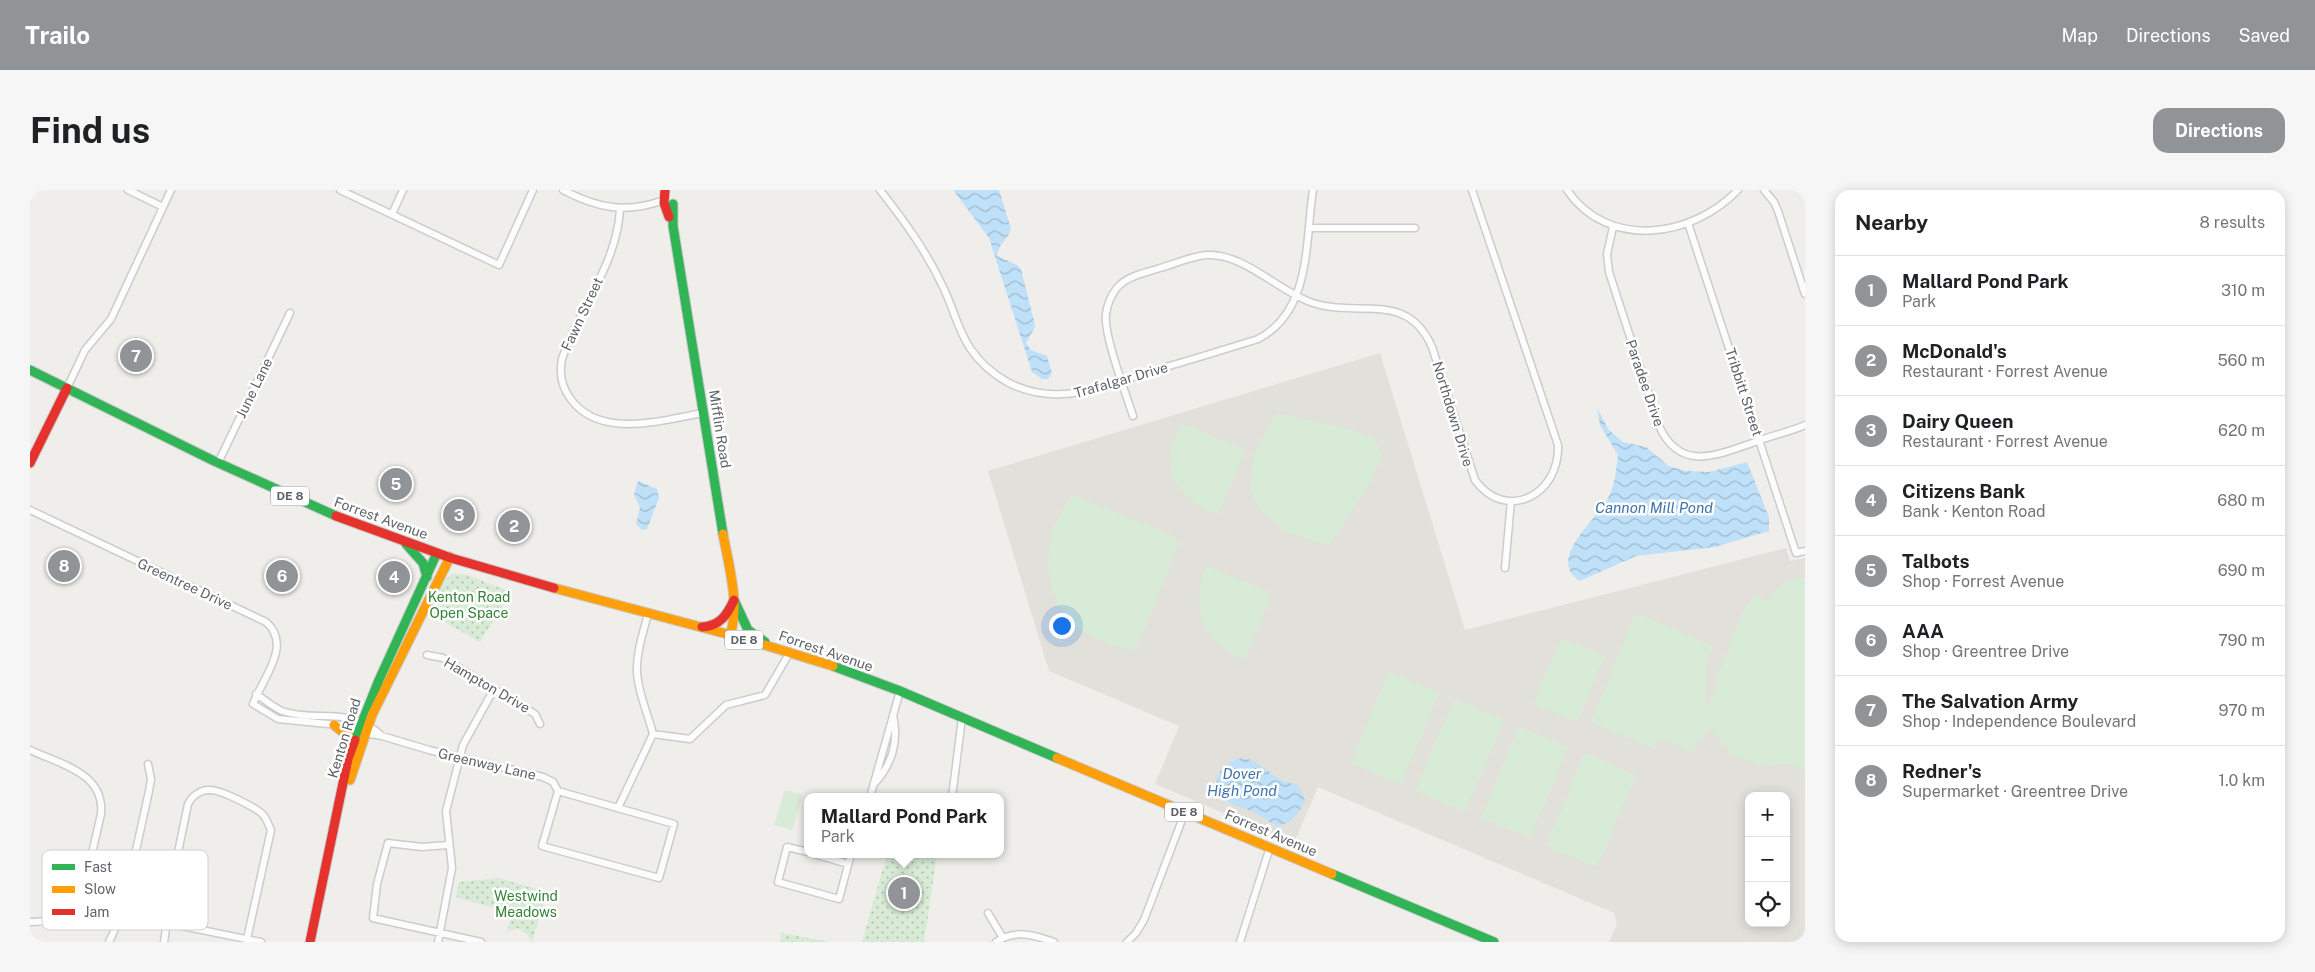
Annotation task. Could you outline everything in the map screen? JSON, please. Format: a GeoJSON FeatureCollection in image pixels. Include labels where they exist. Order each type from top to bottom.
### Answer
{"type":"FeatureCollection","features":[{"type":"Feature","properties":{"kind":"main road","name":"Mifflin Road"},"geometry":{"type":"LineString","coordinates":[[667,199],[734,600],[735,619],[730,636]]}},
{"type":"Feature","properties":{"kind":"main road","name":"Forrest Avenue"},"geometry":{"type":"LineString","coordinates":[[30,370],[218,463],[310,505],[402,541],[509,576],[790,652],[900,691],[1494,942]]}},
{"type":"Feature","properties":{"kind":"main road"},"geometry":{"type":"LineString","coordinates":[[30,464],[67,388]]}},
{"type":"Feature","properties":{"kind":"main road"},"geometry":{"type":"LineString","coordinates":[[402,541],[418,556],[426,568],[427,577]]}},
{"type":"Feature","properties":{"kind":"main road","name":"Kenton Road"},"geometry":{"type":"LineString","coordinates":[[310,942],[348,759],[437,552]]}},
{"type":"Feature","properties":{"kind":"main road","name":"Kenton Road"},"geometry":{"type":"LineString","coordinates":[[315,942],[340,822],[363,727],[450,557]]}},
{"type":"Feature","properties":{"kind":"main road"},"geometry":{"type":"LineString","coordinates":[[698,628],[712,627],[722,622],[734,600]]}},
{"type":"Feature","properties":{"kind":"main road"},"geometry":{"type":"LineString","coordinates":[[734,600],[748,630],[778,649]]}},
{"type":"Feature","properties":{"kind":"main road"},"geometry":{"type":"LineString","coordinates":[[334,725],[349,737],[351,744],[348,759]]}},
{"type":"Feature","properties":{"kind":"street"},"geometry":{"type":"LineString","coordinates":[[128,190],[164,207]]}},
{"type":"Feature","properties":{"kind":"street"},"geometry":{"type":"LineString","coordinates":[[67,388],[85,350],[111,319],[171,190]]}},
{"type":"Feature","properties":{"kind":"street"},"geometry":{"type":"LineString","coordinates":[[340,190],[499,264],[533,190]]}},
{"type":"Feature","properties":{"kind":"street"},"geometry":{"type":"LineString","coordinates":[[392,214],[403,190]]}},
{"type":"Feature","properties":{"kind":"street"},"geometry":{"type":"LineString","coordinates":[[563,190],[590,203],[620,208],[654,204],[667,199]]}},
{"type":"Feature","properties":{"kind":"street","name":"Trafalgar Drive"},"geometry":{"type":"LineString","coordinates":[[880,190],[908,225],[927,256],[969,347],[995,374],[1027,391],[1052,395],[1078,393],[1122,380],[1258,339],[1274,329],[1296,296],[1305,271],[1313,190]]}},
{"type":"Feature","properties":{"kind":"street"},"geometry":{"type":"LineString","coordinates":[[1472,190],[1558,445],[1559,457],[1555,471],[1544,488],[1525,498],[1511,501],[1505,568]]}},
{"type":"Feature","properties":{"kind":"street"},"geometry":{"type":"LineString","coordinates":[[1567,190],[1586,212],[1613,227],[1647,231],[1688,223],[1712,211],[1738,190]]}},
{"type":"Feature","properties":{"kind":"street"},"geometry":{"type":"LineString","coordinates":[[1764,190],[1774,202],[1778,211],[1805,294]]}},
{"type":"Feature","properties":{"kind":"street","name":"Fawn Street"},"geometry":{"type":"LineString","coordinates":[[620,208],[619,225],[614,247],[562,359],[560,369],[564,391],[572,402],[589,415],[617,423],[642,424],[703,413]]}},
{"type":"Feature","properties":{"kind":"street","name":"Tribbitt Street"},"geometry":{"type":"LineString","coordinates":[[1688,223],[1796,553],[1805,551]]}},
{"type":"Feature","properties":{"kind":"street","name":"Paradee Drive"},"geometry":{"type":"LineString","coordinates":[[1613,227],[1606,254],[1607,266],[1663,435],[1676,449],[1684,454],[1701,457],[1717,455],[1805,425]]}},
{"type":"Feature","properties":{"kind":"street"},"geometry":{"type":"LineString","coordinates":[[1309,228],[1415,228]]}},
{"type":"Feature","properties":{"kind":"street","name":"Northdown Drive"},"geometry":{"type":"LineString","coordinates":[[1133,416],[1107,330],[1106,313],[1116,289],[1129,279],[1197,256],[1215,255],[1242,264],[1296,296],[1324,306],[1394,311],[1417,323],[1432,347],[1474,480],[1492,496],[1511,501]]}},
{"type":"Feature","properties":{"kind":"street","name":"June Lane"},"geometry":{"type":"LineString","coordinates":[[218,463],[290,313]]}},
{"type":"Feature","properties":{"kind":"street","name":"Greentree Drive"},"geometry":{"type":"LineString","coordinates":[[30,510],[266,622],[276,634],[278,648],[253,704],[278,719],[363,727]]}},
{"type":"Feature","properties":{"kind":"street"},"geometry":{"type":"LineString","coordinates":[[618,808],[654,734],[640,690],[637,672],[638,653],[648,614]]}},
{"type":"Feature","properties":{"kind":"street"},"geometry":{"type":"LineString","coordinates":[[654,734],[690,740],[726,705],[765,695],[790,652]]}},
{"type":"Feature","properties":{"kind":"street","name":"Hampton Drive"},"geometry":{"type":"LineString","coordinates":[[427,655],[442,658],[535,714],[540,724]]}},
{"type":"Feature","properties":{"kind":"street"},"geometry":{"type":"LineString","coordinates":[[438,942],[452,868],[448,845],[446,811],[459,756],[473,723],[494,689]]}},
{"type":"Feature","properties":{"kind":"street"},"geometry":{"type":"LineString","coordinates":[[871,793],[900,691]]}},
{"type":"Feature","properties":{"kind":"street"},"geometry":{"type":"LineString","coordinates":[[256,694],[275,707],[288,712],[330,715],[363,727]]}},
{"type":"Feature","properties":{"kind":"street"},"geometry":{"type":"LineString","coordinates":[[953,793],[962,718]]}},
{"type":"Feature","properties":{"kind":"street","name":"Greenway Lane"},"geometry":{"type":"LineString","coordinates":[[363,727],[382,736],[430,750],[543,777],[553,782],[558,791],[674,824],[659,878],[542,846],[558,791]]}},
{"type":"Feature","properties":{"kind":"street"},"geometry":{"type":"LineString","coordinates":[[30,750],[85,775],[97,788],[102,800],[101,814],[93,850]]}},
{"type":"Feature","properties":{"kind":"street"},"geometry":{"type":"LineString","coordinates":[[136,850],[151,779],[148,764]]}},
{"type":"Feature","properties":{"kind":"street"},"geometry":{"type":"LineString","coordinates":[[180,850],[188,804],[197,793],[210,790],[235,799],[265,817],[271,830],[247,939]]}},
{"type":"Feature","properties":{"kind":"street"},"geometry":{"type":"LineString","coordinates":[[1127,942],[1136,933],[1144,920],[1185,812]]}},
{"type":"Feature","properties":{"kind":"street"},"geometry":{"type":"LineString","coordinates":[[448,845],[422,847],[388,843],[372,918],[481,942]]}},
{"type":"Feature","properties":{"kind":"street"},"geometry":{"type":"LineString","coordinates":[[804,851],[787,847],[778,882],[839,899],[850,858]]}},
{"type":"Feature","properties":{"kind":"street"},"geometry":{"type":"LineString","coordinates":[[1240,942],[1270,847]]}},
{"type":"Feature","properties":{"kind":"street"},"geometry":{"type":"LineString","coordinates":[[828,858],[848,864]]}},
{"type":"Feature","properties":{"kind":"street"},"geometry":{"type":"LineString","coordinates":[[988,913],[1003,938]]}},
{"type":"Feature","properties":{"kind":"street"},"geometry":{"type":"LineString","coordinates":[[109,942],[115,930]]}},
{"type":"Feature","properties":{"kind":"street"},"geometry":{"type":"LineString","coordinates":[[202,930],[262,942]]}},
{"type":"Feature","properties":{"kind":"street"},"geometry":{"type":"LineString","coordinates":[[996,942],[1003,938],[1020,934],[1029,934],[1054,942]]}},
{"type":"Feature","properties":{"kind":"shaded area"},"geometry":{"type":"Polygon","coordinates":[[[1380,353],[1465,630],[1786,548],[1790,561],[1805,558],[1805,942],[1609,942],[1617,924],[1614,913],[1318,787],[1294,843],[1155,784],[1179,726],[1049,671],[988,471],[1380,353]]]}},
{"type":"Feature","properties":{"kind":"green space"},"geometry":{"type":"Polygon","coordinates":[[[1276,413],[1350,429],[1376,440],[1382,455],[1371,481],[1329,546],[1285,531],[1260,510],[1250,486],[1254,454],[1276,413]]]}},
{"type":"Feature","properties":{"kind":"green space"},"geometry":{"type":"Polygon","coordinates":[[[1181,424],[1242,448],[1244,454],[1217,515],[1199,506],[1191,499],[1177,484],[1173,474],[1171,465],[1172,450],[1181,424]]]}},
{"type":"Feature","properties":{"kind":"green space"},"geometry":{"type":"Polygon","coordinates":[[[1073,495],[1176,537],[1179,543],[1135,651],[1101,641],[1079,628],[1061,608],[1054,593],[1049,576],[1048,558],[1051,541],[1055,524],[1073,495]]]}},
{"type":"Feature","properties":{"kind":"green space"},"geometry":{"type":"Polygon","coordinates":[[[1206,566],[1266,590],[1270,600],[1244,660],[1218,644],[1203,622],[1199,596],[1206,566]]]}},
{"type":"Feature","properties":{"kind":"green space","name":"Kenton Road Open Space"},"geometry":{"type":"Polygon","coordinates":[[[452,574],[464,574],[511,592],[480,642],[429,613],[445,580],[452,574]]]}},
{"type":"Feature","properties":{"kind":"green space"},"geometry":{"type":"Polygon","coordinates":[[[1805,577],[1805,770],[1789,763],[1763,765],[1762,767],[1728,753],[1729,749],[1714,732],[1707,728],[1701,742],[1697,740],[1693,749],[1698,751],[1697,754],[1660,738],[1655,749],[1591,722],[1636,613],[1713,646],[1706,663],[1707,692],[1703,701],[1709,704],[1720,680],[1716,678],[1747,604],[1750,605],[1754,595],[1769,600],[1775,591],[1784,584],[1794,579],[1805,577]]]}},
{"type":"Feature","properties":{"kind":"green space"},"geometry":{"type":"Polygon","coordinates":[[[1562,638],[1605,656],[1577,722],[1533,704],[1562,638]]]}},
{"type":"Feature","properties":{"kind":"green space"},"geometry":{"type":"Polygon","coordinates":[[[1389,672],[1439,693],[1401,784],[1351,763],[1389,672]]]}},
{"type":"Feature","properties":{"kind":"green space"},"geometry":{"type":"Polygon","coordinates":[[[1454,699],[1504,720],[1465,812],[1415,791],[1454,699]]]}},
{"type":"Feature","properties":{"kind":"green space"},"geometry":{"type":"Polygon","coordinates":[[[1519,727],[1568,747],[1530,838],[1481,818],[1519,727]]]}},
{"type":"Feature","properties":{"kind":"green space"},"geometry":{"type":"Polygon","coordinates":[[[1585,753],[1636,775],[1597,867],[1546,846],[1585,753]]]}},
{"type":"Feature","properties":{"kind":"green space"},"geometry":{"type":"Polygon","coordinates":[[[785,790],[803,795],[792,830],[774,825],[785,790]]]}},
{"type":"Feature","properties":{"kind":"green space"},"geometry":{"type":"Polygon","coordinates":[[[886,858],[936,858],[924,942],[862,942],[886,858]]]}},
{"type":"Feature","properties":{"kind":"green space","name":"Westwind Meadows"},"geometry":{"type":"Polygon","coordinates":[[[499,878],[547,892],[532,942],[527,934],[518,928],[507,932],[512,913],[456,897],[459,882],[499,878]]]}},
{"type":"Feature","properties":{"kind":"green space"},"geometry":{"type":"Polygon","coordinates":[[[781,933],[830,942],[780,942],[781,933]]]}},
{"type":"Feature","properties":{"kind":"water"},"geometry":{"type":"Polygon","coordinates":[[[953,190],[999,190],[1011,228],[999,248],[997,256],[1017,265],[1021,269],[1035,327],[1026,343],[1031,350],[1047,356],[1052,373],[1048,379],[1042,379],[1032,372],[989,238],[953,190]]]}},
{"type":"Feature","properties":{"kind":"water","name":"Cannon Mill Pond"},"geometry":{"type":"Polygon","coordinates":[[[1597,408],[1609,430],[1623,442],[1646,447],[1669,466],[1686,471],[1709,472],[1747,462],[1769,517],[1769,531],[1715,547],[1636,556],[1580,581],[1571,572],[1568,562],[1570,552],[1576,540],[1610,495],[1615,478],[1618,455],[1600,425],[1597,408]]]}},
{"type":"Feature","properties":{"kind":"water"},"geometry":{"type":"Polygon","coordinates":[[[638,481],[657,489],[659,498],[647,529],[642,530],[636,524],[640,508],[634,494],[638,481]]]}},
{"type":"Feature","properties":{"kind":"water","name":"Dover High Pond"},"geometry":{"type":"Polygon","coordinates":[[[1242,758],[1252,760],[1282,781],[1298,785],[1305,800],[1298,813],[1287,823],[1277,826],[1221,797],[1217,791],[1216,784],[1220,772],[1227,764],[1242,758]]]}},
{"type":"Feature","properties":{"kind":"traffic: fast"},"geometry":{"type":"LineString","coordinates":[[673,204],[673,226],[723,534]]}},
{"type":"Feature","properties":{"kind":"traffic: fast"},"geometry":{"type":"LineString","coordinates":[[30,370],[214,461],[336,516]]}},
{"type":"Feature","properties":{"kind":"traffic: fast"},"geometry":{"type":"LineString","coordinates":[[406,544],[423,563],[427,577]]}},
{"type":"Feature","properties":{"kind":"traffic: fast"},"geometry":{"type":"LineString","coordinates":[[355,740],[379,680],[437,553]]}},
{"type":"Feature","properties":{"kind":"traffic: fast"},"geometry":{"type":"LineString","coordinates":[[734,600],[748,630],[765,642]]}},
{"type":"Feature","properties":{"kind":"traffic: fast"},"geometry":{"type":"LineString","coordinates":[[833,666],[900,691],[1057,758]]}},
{"type":"Feature","properties":{"kind":"traffic: fast"},"geometry":{"type":"LineString","coordinates":[[1332,874],[1494,942]]}},
{"type":"Feature","properties":{"kind":"traffic: slow"},"geometry":{"type":"LineString","coordinates":[[723,534],[734,598],[733,623],[730,636]]}},
{"type":"Feature","properties":{"kind":"traffic: slow"},"geometry":{"type":"LineString","coordinates":[[350,780],[372,715],[450,557]]}},
{"type":"Feature","properties":{"kind":"traffic: slow"},"geometry":{"type":"LineString","coordinates":[[554,588],[742,638],[833,666]]}},
{"type":"Feature","properties":{"kind":"traffic: slow"},"geometry":{"type":"LineString","coordinates":[[334,725],[349,737],[350,747]]}},
{"type":"Feature","properties":{"kind":"traffic: slow"},"geometry":{"type":"LineString","coordinates":[[1057,758],[1332,874]]}},
{"type":"Feature","properties":{"kind":"traffic: jam"},"geometry":{"type":"LineString","coordinates":[[665,190],[664,203],[669,217]]}},
{"type":"Feature","properties":{"kind":"traffic: jam"},"geometry":{"type":"LineString","coordinates":[[30,463],[67,388]]}},
{"type":"Feature","properties":{"kind":"traffic: jam"},"geometry":{"type":"LineString","coordinates":[[336,516],[451,558],[554,588]]}},
{"type":"Feature","properties":{"kind":"traffic: jam"},"geometry":{"type":"LineString","coordinates":[[702,627],[714,624],[722,619],[734,600]]}},
{"type":"Feature","properties":{"kind":"traffic: jam"},"geometry":{"type":"LineString","coordinates":[[310,942],[348,759],[355,740]]}},
{"type":"Feature","properties":{"kind":"place","name":"The Salvation Army"},"geometry":{"type":"Point","coordinates":[136,356]}},
{"type":"Feature","properties":{"kind":"place","name":"Talbots"},"geometry":{"type":"Point","coordinates":[396,484]}},
{"type":"Feature","properties":{"kind":"place","name":"Dairy Queen"},"geometry":{"type":"Point","coordinates":[459,515]}},
{"type":"Feature","properties":{"kind":"place","name":"McDonald's"},"geometry":{"type":"Point","coordinates":[514,526]}},
{"type":"Feature","properties":{"kind":"place","name":"Redner's"},"geometry":{"type":"Point","coordinates":[64,566]}},
{"type":"Feature","properties":{"kind":"place","name":"AAA"},"geometry":{"type":"Point","coordinates":[282,576]}},
{"type":"Feature","properties":{"kind":"place","name":"Citizens Bank"},"geometry":{"type":"Point","coordinates":[394,577]}},
{"type":"Feature","properties":{"kind":"place","name":"Mallard Pond Park"},"geometry":{"type":"Point","coordinates":[904,893]}}]}
